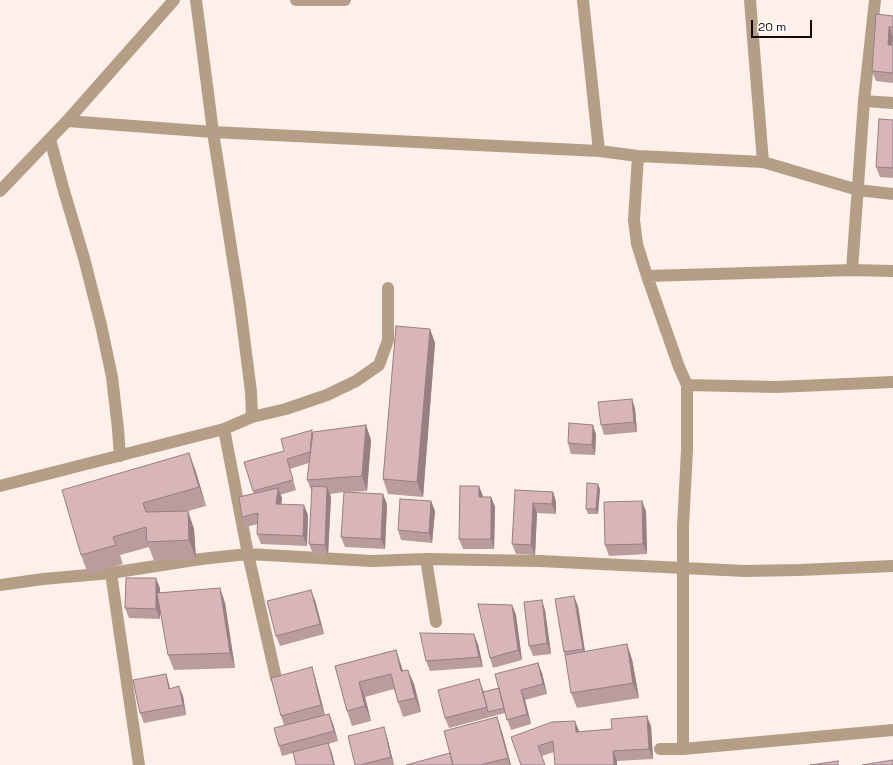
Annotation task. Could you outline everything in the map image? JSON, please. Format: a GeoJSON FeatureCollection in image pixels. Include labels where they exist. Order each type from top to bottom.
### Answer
{"type":"FeatureCollection","features":[{"type":"Feature","properties":{"kind":"street"},"geometry":{"type":"LineString","coordinates":[[0,191],[67,121],[174,0]]}},
{"type":"Feature","properties":{"kind":"street"},"geometry":{"type":"LineString","coordinates":[[196,0],[213,132],[240,305],[251,392],[252,416]]}},
{"type":"Feature","properties":{"kind":"street"},"geometry":{"type":"LineString","coordinates":[[296,0],[345,0]]}},
{"type":"Feature","properties":{"kind":"street"},"geometry":{"type":"LineString","coordinates":[[582,0],[599,151]]}},
{"type":"Feature","properties":{"kind":"street"},"geometry":{"type":"LineString","coordinates":[[750,0],[763,162]]}},
{"type":"Feature","properties":{"kind":"street"},"geometry":{"type":"LineString","coordinates":[[852,270],[864,101],[875,0]]}},
{"type":"Feature","properties":{"kind":"street"},"geometry":{"type":"LineString","coordinates":[[864,101],[893,103]]}},
{"type":"Feature","properties":{"kind":"street"},"geometry":{"type":"LineString","coordinates":[[67,121],[213,132],[599,151],[638,156],[763,162],[858,190],[893,194]]}},
{"type":"Feature","properties":{"kind":"street"},"geometry":{"type":"LineString","coordinates":[[50,138],[84,258],[101,325],[112,377],[120,456]]}},
{"type":"Feature","properties":{"kind":"street"},"geometry":{"type":"LineString","coordinates":[[638,156],[634,220],[637,244],[679,367],[687,385],[687,450],[683,526],[683,749]]}},
{"type":"Feature","properties":{"kind":"street"},"geometry":{"type":"LineString","coordinates":[[647,276],[852,270],[893,271]]}},
{"type":"Feature","properties":{"kind":"street"},"geometry":{"type":"LineString","coordinates":[[0,486],[224,428],[252,416],[286,409],[327,395],[356,381],[379,365],[388,340],[388,288]]}},
{"type":"Feature","properties":{"kind":"street"},"geometry":{"type":"LineString","coordinates":[[687,385],[776,387],[893,382]]}},
{"type":"Feature","properties":{"kind":"street"},"geometry":{"type":"LineString","coordinates":[[224,428],[248,554],[276,678]]}},
{"type":"Feature","properties":{"kind":"street"},"geometry":{"type":"LineString","coordinates":[[0,585],[43,579],[111,573],[201,559],[248,554],[372,561],[426,559],[540,561],[683,569],[760,570],[893,566]]}},
{"type":"Feature","properties":{"kind":"street"},"geometry":{"type":"LineString","coordinates":[[426,559],[436,622]]}},
{"type":"Feature","properties":{"kind":"street"},"geometry":{"type":"LineString","coordinates":[[111,573],[139,765]]}},
{"type":"Feature","properties":{"kind":"street"},"geometry":{"type":"LineString","coordinates":[[660,750],[893,730]]}},
{"type":"Feature","properties":{"kind":"building"},"geometry":{"type":"Polygon","coordinates":[[[876,14],[893,16],[893,27],[889,27],[888,45],[893,45],[893,73],[872,71],[876,14]]]}},
{"type":"Feature","properties":{"kind":"building"},"geometry":{"type":"Polygon","coordinates":[[[879,119],[893,120],[893,168],[876,167],[879,119]]]}},
{"type":"Feature","properties":{"kind":"building"},"geometry":{"type":"Polygon","coordinates":[[[396,326],[430,329],[417,482],[383,479],[396,326]]]}},
{"type":"Feature","properties":{"kind":"building"},"geometry":{"type":"Polygon","coordinates":[[[632,399],[634,422],[601,425],[598,402],[632,399]]]}},
{"type":"Feature","properties":{"kind":"building"},"geometry":{"type":"Polygon","coordinates":[[[569,423],[593,425],[592,445],[568,443],[569,423]]]}},
{"type":"Feature","properties":{"kind":"building"},"geometry":{"type":"Polygon","coordinates":[[[366,425],[362,476],[307,480],[313,432],[366,425]]]}},
{"type":"Feature","properties":{"kind":"building"},"geometry":{"type":"Polygon","coordinates":[[[312,430],[310,452],[287,459],[293,480],[253,491],[244,462],[284,451],[281,439],[312,430]]]}},
{"type":"Feature","properties":{"kind":"building"},"geometry":{"type":"Polygon","coordinates":[[[189,453],[199,487],[143,503],[146,512],[188,511],[189,540],[147,542],[146,527],[113,537],[116,545],[81,555],[62,490],[189,453]]]}},
{"type":"Feature","properties":{"kind":"building"},"geometry":{"type":"Polygon","coordinates":[[[587,483],[598,484],[596,509],[586,509],[587,483]]]}},
{"type":"Feature","properties":{"kind":"building"},"geometry":{"type":"Polygon","coordinates":[[[312,486],[327,487],[325,545],[309,544],[312,486]]]}},
{"type":"Feature","properties":{"kind":"building"},"geometry":{"type":"Polygon","coordinates":[[[460,486],[479,486],[479,497],[491,497],[491,539],[459,539],[460,486]]]}},
{"type":"Feature","properties":{"kind":"building"},"geometry":{"type":"Polygon","coordinates":[[[278,488],[276,504],[304,505],[303,536],[257,534],[258,513],[242,517],[239,497],[278,488]]]}},
{"type":"Feature","properties":{"kind":"building"},"geometry":{"type":"Polygon","coordinates":[[[515,490],[553,492],[552,504],[533,503],[531,545],[512,544],[515,490]]]}},
{"type":"Feature","properties":{"kind":"building"},"geometry":{"type":"Polygon","coordinates":[[[344,492],[383,494],[381,539],[341,537],[344,492]]]}},
{"type":"Feature","properties":{"kind":"building"},"geometry":{"type":"Polygon","coordinates":[[[400,499],[431,501],[429,533],[398,530],[400,499]]]}},
{"type":"Feature","properties":{"kind":"building"},"geometry":{"type":"Polygon","coordinates":[[[642,501],[643,544],[605,545],[604,502],[642,501]]]}},
{"type":"Feature","properties":{"kind":"building"},"geometry":{"type":"Polygon","coordinates":[[[126,578],[156,578],[156,609],[125,608],[126,578]]]}},
{"type":"Feature","properties":{"kind":"building"},"geometry":{"type":"Polygon","coordinates":[[[220,588],[230,653],[168,655],[157,593],[220,588]]]}},
{"type":"Feature","properties":{"kind":"building"},"geometry":{"type":"Polygon","coordinates":[[[311,590],[320,624],[276,636],[267,601],[311,590]]]}},
{"type":"Feature","properties":{"kind":"building"},"geometry":{"type":"Polygon","coordinates":[[[574,596],[583,649],[564,652],[555,599],[574,596]]]}},
{"type":"Feature","properties":{"kind":"building"},"geometry":{"type":"Polygon","coordinates":[[[542,600],[547,643],[529,646],[524,602],[542,600]]]}},
{"type":"Feature","properties":{"kind":"building"},"geometry":{"type":"Polygon","coordinates":[[[478,604],[512,605],[518,650],[490,658],[478,604]]]}},
{"type":"Feature","properties":{"kind":"building"},"geometry":{"type":"Polygon","coordinates":[[[420,633],[474,634],[479,657],[426,661],[420,633]]]}},
{"type":"Feature","properties":{"kind":"building"},"geometry":{"type":"Polygon","coordinates":[[[627,644],[633,683],[571,693],[565,655],[627,644]]]}},
{"type":"Feature","properties":{"kind":"building"},"geometry":{"type":"Polygon","coordinates":[[[396,650],[401,671],[408,670],[415,698],[398,702],[391,674],[359,682],[365,706],[347,711],[335,666],[396,650]]]}},
{"type":"Feature","properties":{"kind":"building"},"geometry":{"type":"Polygon","coordinates":[[[538,663],[543,684],[521,690],[527,714],[507,720],[495,674],[538,663]]]}},
{"type":"Feature","properties":{"kind":"building"},"geometry":{"type":"Polygon","coordinates":[[[312,667],[321,705],[281,716],[271,678],[312,667]]]}},
{"type":"Feature","properties":{"kind":"building"},"geometry":{"type":"Polygon","coordinates":[[[166,674],[169,689],[179,686],[183,705],[140,713],[133,680],[166,674]]]}},
{"type":"Feature","properties":{"kind":"building"},"geometry":{"type":"Polygon","coordinates":[[[479,679],[487,707],[445,718],[438,690],[479,679]]]}},
{"type":"Feature","properties":{"kind":"building"},"geometry":{"type":"Polygon","coordinates":[[[499,688],[504,708],[488,712],[483,692],[499,688]]]}},
{"type":"Feature","properties":{"kind":"building"},"geometry":{"type":"Polygon","coordinates":[[[329,714],[334,731],[279,746],[274,728],[329,714]]]}},
{"type":"Feature","properties":{"kind":"building"},"geometry":{"type":"Polygon","coordinates":[[[647,716],[649,749],[613,751],[614,765],[555,765],[553,741],[538,746],[545,765],[521,765],[511,737],[552,722],[575,721],[576,732],[612,729],[611,719],[647,716]]]}},
{"type":"Feature","properties":{"kind":"building"},"geometry":{"type":"Polygon","coordinates":[[[497,717],[508,758],[480,765],[453,765],[444,731],[497,717]]]}},
{"type":"Feature","properties":{"kind":"building"},"geometry":{"type":"Polygon","coordinates":[[[384,727],[391,757],[355,765],[348,736],[384,727]]]}},
{"type":"Feature","properties":{"kind":"building"},"geometry":{"type":"Polygon","coordinates":[[[328,743],[334,765],[296,765],[293,752],[328,743]]]}},
{"type":"Feature","properties":{"kind":"building"},"geometry":{"type":"Polygon","coordinates":[[[450,753],[453,765],[406,765],[450,753]]]}},
{"type":"Feature","properties":{"kind":"building"},"geometry":{"type":"Polygon","coordinates":[[[893,760],[893,765],[862,765],[893,760]]]}},
{"type":"Feature","properties":{"kind":"building"},"geometry":{"type":"Polygon","coordinates":[[[838,761],[838,765],[810,765],[838,761]]]}}]}
